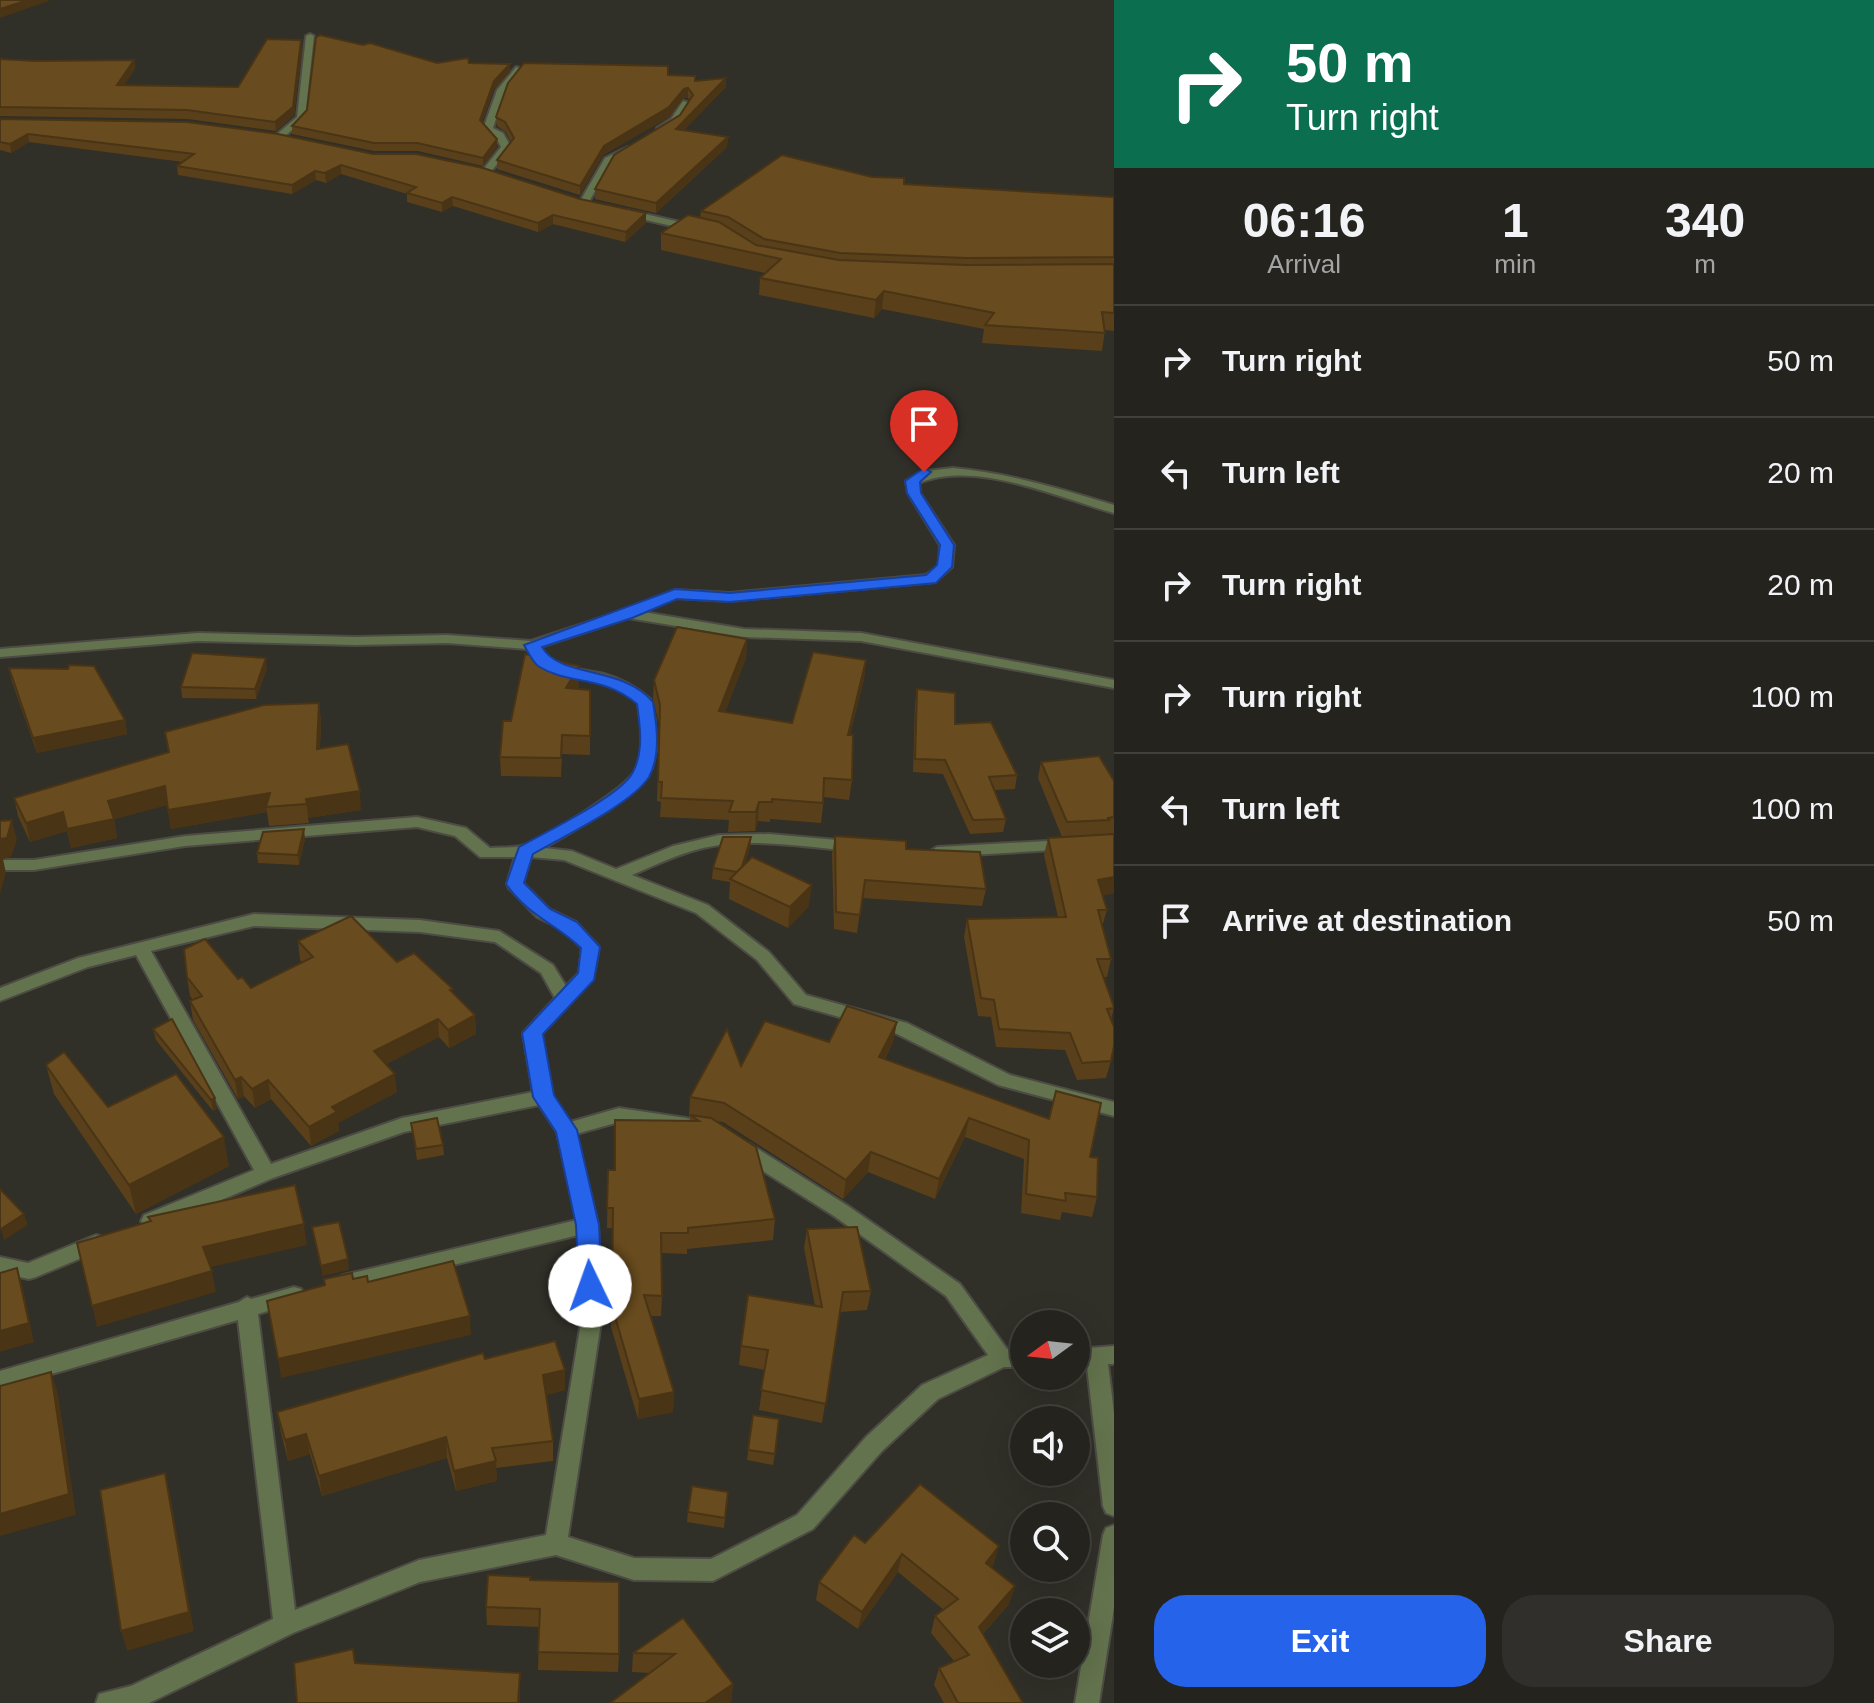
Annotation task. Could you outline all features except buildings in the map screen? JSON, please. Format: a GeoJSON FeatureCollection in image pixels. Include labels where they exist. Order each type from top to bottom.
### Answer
{"type":"FeatureCollection","features":[{"type":"Feature","properties":{"kind":"street"},"geometry":{"type":"LineString","coordinates":[[279,137],[301,118],[310,36]]}},
{"type":"Feature","properties":{"kind":"street"},"geometry":{"type":"LineString","coordinates":[[486,172],[506,147],[500,135],[488,129],[501,90],[519,69]]}},
{"type":"Feature","properties":{"kind":"street"},"geometry":{"type":"LineString","coordinates":[[653,134],[674,121],[686,103]]}},
{"type":"Feature","properties":{"kind":"street"},"geometry":{"type":"LineString","coordinates":[[264,135],[292,141]]}},
{"type":"Feature","properties":{"kind":"street"},"geometry":{"type":"LineString","coordinates":[[584,203],[608,160],[643,141]]}},
{"type":"Feature","properties":{"kind":"street"},"geometry":{"type":"LineString","coordinates":[[472,169],[500,177]]}},
{"type":"Feature","properties":{"kind":"street"},"geometry":{"type":"LineString","coordinates":[[570,199],[600,206]]}},
{"type":"Feature","properties":{"kind":"street"},"geometry":{"type":"LineString","coordinates":[[615,210],[707,231]]}},
{"type":"Feature","properties":{"kind":"street"},"geometry":{"type":"LineString","coordinates":[[0,653],[198,637],[356,641],[447,639],[532,645],[627,614],[675,594],[730,597],[930,579],[945,567],[947,545],[914,493],[912,481],[924,472],[966,472],[1037,485],[1114,509]]}},
{"type":"Feature","properties":{"kind":"street"},"geometry":{"type":"LineString","coordinates":[[627,614],[744,633],[861,637],[1114,684]]}},
{"type":"Feature","properties":{"kind":"street"},"geometry":{"type":"LineString","coordinates":[[532,645],[542,661],[561,670],[602,678],[628,688],[645,702],[650,739],[641,775],[607,805],[525,851],[515,884],[543,913],[570,926],[591,947],[587,975],[532,1033],[543,1097],[566,1130],[588,1225],[592,1316],[556,1544]]}},
{"type":"Feature","properties":{"kind":"street"},"geometry":{"type":"LineString","coordinates":[[0,865],[34,865],[185,841],[417,822],[460,832],[486,853],[525,851],[566,855],[702,909],[763,956],[800,1000],[901,1028],[1004,1080],[1114,1109]]}},
{"type":"Feature","properties":{"kind":"street"},"geometry":{"type":"LineString","coordinates":[[614,876],[682,849],[716,840],[754,839],[864,847]]}},
{"type":"Feature","properties":{"kind":"street"},"geometry":{"type":"LineString","coordinates":[[927,851],[1085,844]]}},
{"type":"Feature","properties":{"kind":"street"},"geometry":{"type":"LineString","coordinates":[[0,995],[84,962],[254,920],[420,926],[499,937],[547,969],[564,998]]}},
{"type":"Feature","properties":{"kind":"street"},"geometry":{"type":"LineString","coordinates":[[141,949],[266,1173]]}},
{"type":"Feature","properties":{"kind":"street"},"geometry":{"type":"LineString","coordinates":[[0,1265],[29,1271],[266,1173],[402,1125],[543,1097]]}},
{"type":"Feature","properties":{"kind":"street"},"geometry":{"type":"LineString","coordinates":[[566,1130],[619,1115],[698,1127]]}},
{"type":"Feature","properties":{"kind":"street"},"geometry":{"type":"LineString","coordinates":[[726,1138],[841,1211],[953,1290],[1010,1355]]}},
{"type":"Feature","properties":{"kind":"street"},"geometry":{"type":"LineString","coordinates":[[0,1380],[247,1306],[588,1225]]}},
{"type":"Feature","properties":{"kind":"street"},"geometry":{"type":"LineString","coordinates":[[247,1306],[285,1625]]}},
{"type":"Feature","properties":{"kind":"street"},"geometry":{"type":"LineString","coordinates":[[1096,1357],[1114,1506]]}},
{"type":"Feature","properties":{"kind":"street"},"geometry":{"type":"LineString","coordinates":[[108,1703],[133,1698],[285,1625],[419,1571],[556,1544],[634,1569],[713,1570],[805,1522],[874,1444],[930,1392],[1010,1359]]}},
{"type":"Feature","properties":{"kind":"street"},"geometry":{"type":"LineString","coordinates":[[1087,1703],[1114,1535]]}},
{"type":"Feature","properties":{"kind":"route"},"geometry":{"type":"LineString","coordinates":[[590,1286],[588,1225],[566,1130],[543,1097],[532,1033],[587,975],[591,947],[570,926],[543,913],[515,884],[525,851],[607,805],[641,775],[650,739],[645,702],[628,688],[602,678],[561,670],[542,661],[532,645],[627,614],[675,594],[730,597],[930,579],[945,567],[947,545],[914,493],[912,481],[924,472]]}}]}
